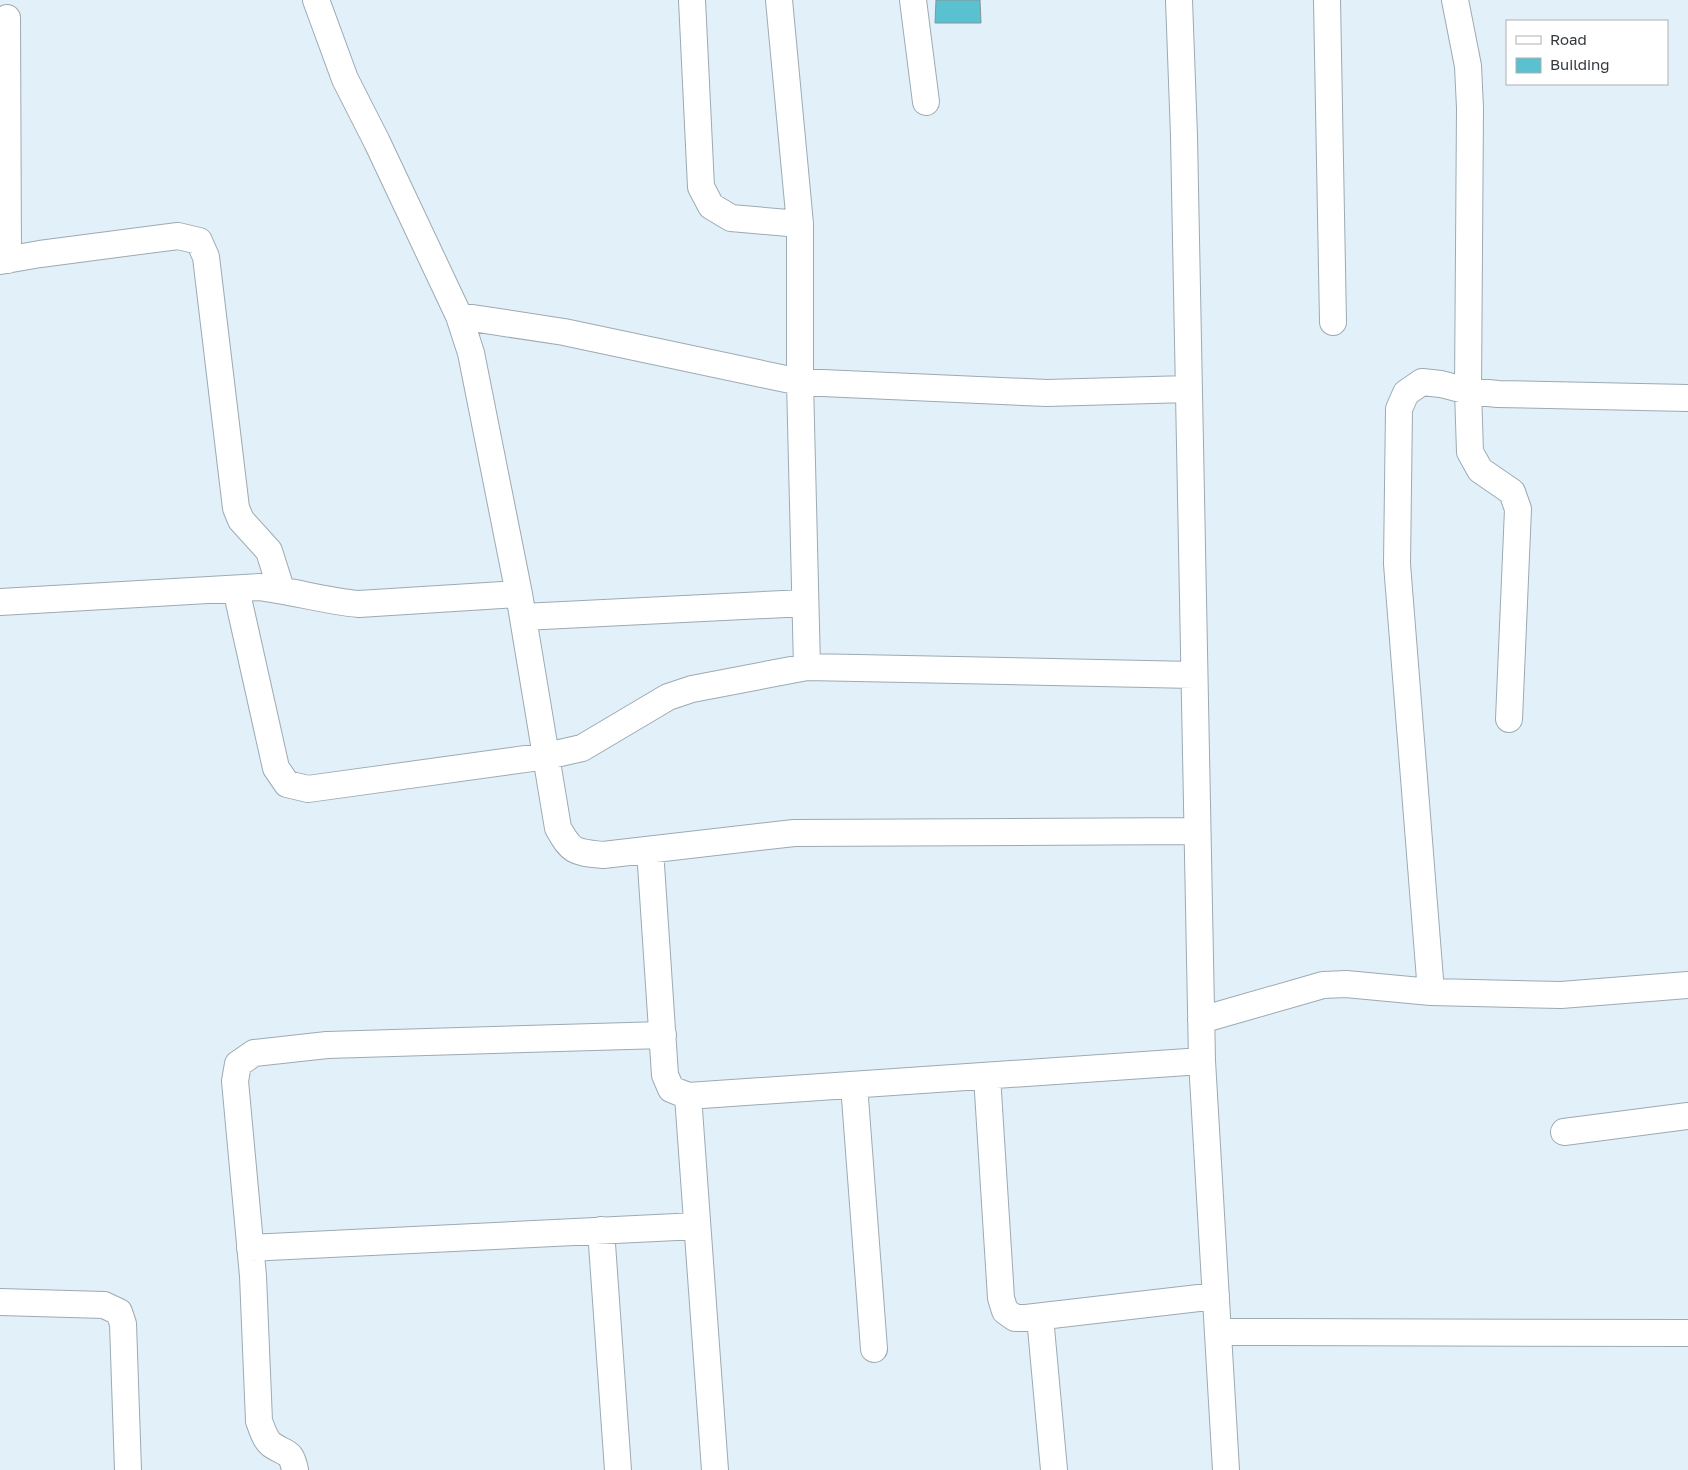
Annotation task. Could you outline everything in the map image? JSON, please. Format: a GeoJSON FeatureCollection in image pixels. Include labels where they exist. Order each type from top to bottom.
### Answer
{"type":"FeatureCollection","features":[{"type":"Feature","properties":{"kind":"street"},"geometry":{"type":"LineString","coordinates":[[316,0],[346,79],[382,151],[459,316],[471,353],[521,605],[558,828],[568,845],[580,852],[603,855],[794,833],[1197,831]]}},
{"type":"Feature","properties":{"kind":"street"},"geometry":{"type":"LineString","coordinates":[[692,0],[701,187],[711,206],[730,218],[800,224]]}},
{"type":"Feature","properties":{"kind":"street"},"geometry":{"type":"LineString","coordinates":[[779,0],[800,224],[800,382],[807,667]]}},
{"type":"Feature","properties":{"kind":"street"},"geometry":{"type":"LineString","coordinates":[[912,0],[926,102]]}},
{"type":"Feature","properties":{"kind":"street"},"geometry":{"type":"LineString","coordinates":[[1179,0],[1184,146],[1202,1062],[1226,1470]]}},
{"type":"Feature","properties":{"kind":"street"},"geometry":{"type":"LineString","coordinates":[[1327,0],[1333,322]]}},
{"type":"Feature","properties":{"kind":"street"},"geometry":{"type":"LineString","coordinates":[[1455,0],[1468,66],[1470,108],[1468,391],[1470,452],[1480,470],[1512,492],[1518,509],[1509,719]]}},
{"type":"Feature","properties":{"kind":"street"},"geometry":{"type":"LineString","coordinates":[[7,18],[4,260],[178,236],[199,241],[206,257],[236,508],[241,520],[269,551],[281,589]]}},
{"type":"Feature","properties":{"kind":"street"},"geometry":{"type":"LineString","coordinates":[[459,316],[564,332],[800,382],[1047,393],[1188,389]]}},
{"type":"Feature","properties":{"kind":"street"},"geometry":{"type":"LineString","coordinates":[[1431,992],[1397,564],[1399,409],[1406,393],[1422,382],[1441,384],[1468,391],[1498,394],[1688,398]]}},
{"type":"Feature","properties":{"kind":"street"},"geometry":{"type":"LineString","coordinates":[[0,602],[259,587],[281,589],[334,602],[359,604],[805,603]]}},
{"type":"Feature","properties":{"kind":"street"},"geometry":{"type":"LineString","coordinates":[[236,589],[276,768],[287,784],[308,789],[547,756],[582,748],[668,697],[692,689],[807,667],[1194,675]]}},
{"type":"Feature","properties":{"kind":"street"},"geometry":{"type":"LineString","coordinates":[[650,850],[665,1075],[672,1090],[688,1096],[1202,1062]]}},
{"type":"Feature","properties":{"kind":"street"},"geometry":{"type":"LineString","coordinates":[[1201,1020],[1323,985],[1346,984],[1431,992],[1561,994],[1688,985]]}},
{"type":"Feature","properties":{"kind":"street"},"geometry":{"type":"LineString","coordinates":[[295,1470],[292,1458],[283,1450],[272,1445],[264,1434],[259,1421],[250,1248],[235,1081],[238,1064],[254,1053],[327,1045],[663,1036]]}},
{"type":"Feature","properties":{"kind":"street"},"geometry":{"type":"LineString","coordinates":[[987,1076],[1001,1298],[1005,1311],[1015,1318],[1040,1317],[1216,1296]]}},
{"type":"Feature","properties":{"kind":"street"},"geometry":{"type":"LineString","coordinates":[[854,1084],[874,1350]]}},
{"type":"Feature","properties":{"kind":"street"},"geometry":{"type":"LineString","coordinates":[[688,1096],[715,1470]]}},
{"type":"Feature","properties":{"kind":"street"},"geometry":{"type":"LineString","coordinates":[[1564,1132],[1688,1116]]}},
{"type":"Feature","properties":{"kind":"street"},"geometry":{"type":"LineString","coordinates":[[250,1248],[697,1226]]}},
{"type":"Feature","properties":{"kind":"street"},"geometry":{"type":"LineString","coordinates":[[601,1230],[618,1470]]}},
{"type":"Feature","properties":{"kind":"street"},"geometry":{"type":"LineString","coordinates":[[0,1302],[104,1305],[119,1312],[123,1324],[128,1470]]}},
{"type":"Feature","properties":{"kind":"street"},"geometry":{"type":"LineString","coordinates":[[1040,1317],[1054,1470]]}},
{"type":"Feature","properties":{"kind":"street"},"geometry":{"type":"LineString","coordinates":[[1218,1332],[1688,1333]]}},
{"type":"Feature","properties":{"kind":"building"},"geometry":{"type":"Polygon","coordinates":[[[936,0],[980,0],[981,23],[935,23],[936,0]]]}}]}
